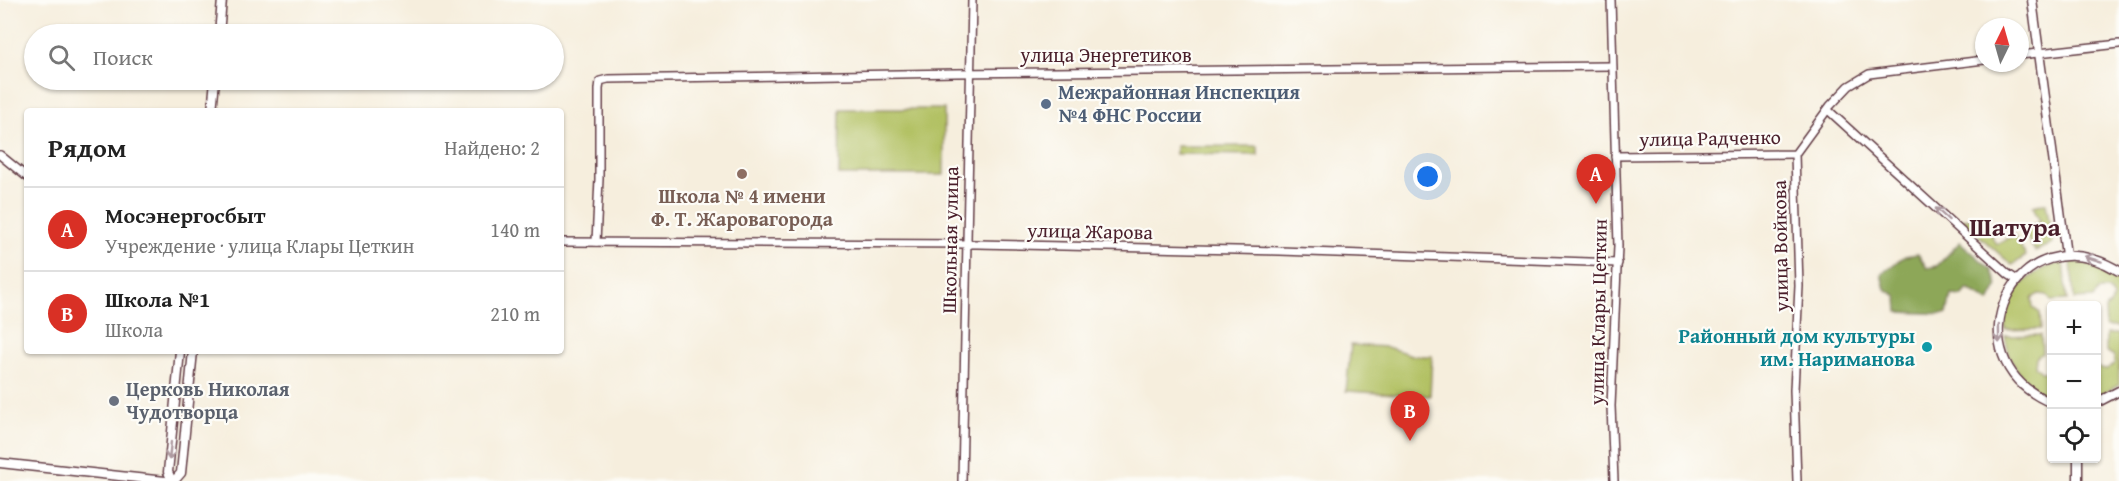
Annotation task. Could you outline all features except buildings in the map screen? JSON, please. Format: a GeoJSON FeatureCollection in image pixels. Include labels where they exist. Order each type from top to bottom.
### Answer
{"type":"FeatureCollection","features":[{"type":"Feature","properties":{"kind":"street"},"geometry":{"type":"LineString","coordinates":[[220,24],[222,0]]}},
{"type":"Feature","properties":{"kind":"street","name":"Школьная улица"},"geometry":{"type":"LineString","coordinates":[[962,481],[972,0]]}},
{"type":"Feature","properties":{"kind":"street","name":"улица Клары Цеткин"},"geometry":{"type":"LineString","coordinates":[[1611,0],[1618,263],[1611,406],[1614,481]]}},
{"type":"Feature","properties":{"kind":"street"},"geometry":{"type":"LineString","coordinates":[[2032,0],[2066,255]]}},
{"type":"Feature","properties":{"kind":"street"},"geometry":{"type":"LineString","coordinates":[[2029,54],[2119,44]]}},
{"type":"Feature","properties":{"kind":"street","name":"улица Радченко"},"geometry":{"type":"LineString","coordinates":[[1614,156],[1795,154],[1849,86],[1869,74],[1975,61]]}},
{"type":"Feature","properties":{"kind":"street","name":"улица Энергетиков"},"geometry":{"type":"LineString","coordinates":[[596,242],[600,81],[970,73],[1612,66]]}},
{"type":"Feature","properties":{"kind":"street"},"geometry":{"type":"LineString","coordinates":[[212,108],[214,90]]}},
{"type":"Feature","properties":{"kind":"street"},"geometry":{"type":"LineString","coordinates":[[1828,111],[2017,280]]}},
{"type":"Feature","properties":{"kind":"street","name":"улица Войкова"},"geometry":{"type":"LineString","coordinates":[[1795,154],[1799,286],[1794,390],[1797,481]]}},
{"type":"Feature","properties":{"kind":"street"},"geometry":{"type":"LineString","coordinates":[[0,155],[24,175]]}},
{"type":"Feature","properties":{"kind":"street","name":"улица Жарова"},"geometry":{"type":"LineString","coordinates":[[564,242],[968,244],[1280,251],[1618,263]]}},
{"type":"Feature","properties":{"kind":"street"},"geometry":{"type":"LineString","coordinates":[[2047,401],[2021,383],[2006,363],[2000,350],[2000,314],[2007,294],[2017,280],[2039,263],[2066,255],[2088,257],[2119,271]]}},
{"type":"Feature","properties":{"kind":"street"},"geometry":{"type":"LineString","coordinates":[[180,354],[168,472],[173,481],[181,473],[193,354]]}},
{"type":"Feature","properties":{"kind":"street"},"geometry":{"type":"LineString","coordinates":[[2101,402],[2119,391]]}},
{"type":"Feature","properties":{"kind":"street"},"geometry":{"type":"LineString","coordinates":[[0,463],[165,481]]}},
{"type":"Feature","properties":{"kind":"street"},"geometry":{"type":"LineString","coordinates":[[2078,463],[2078,481]]}},
{"type":"Feature","properties":{"kind":"green space"},"geometry":{"type":"Polygon","coordinates":[[[840,109],[944,109],[944,175],[839,175],[840,109]]]}},
{"type":"Feature","properties":{"kind":"green space"},"geometry":{"type":"Polygon","coordinates":[[[1176,146],[1258,146],[1258,155],[1176,154],[1176,146]]]}},
{"type":"Feature","properties":{"kind":"green space"},"geometry":{"type":"Polygon","coordinates":[[[2046,203],[2053,244],[2035,251],[2023,230],[2040,221],[2033,206],[2046,203]]]}},
{"type":"Feature","properties":{"kind":"green space"},"geometry":{"type":"Polygon","coordinates":[[[1982,218],[1996,244],[2014,235],[2026,256],[2012,265],[1960,219],[1982,218]]]}},
{"type":"Feature","properties":{"kind":"green space"},"geometry":{"type":"Polygon","coordinates":[[[1960,242],[1991,269],[1998,285],[1989,302],[1968,289],[1962,296],[1951,295],[1947,314],[1898,312],[1897,296],[1885,289],[1881,274],[1905,256],[1918,254],[1927,268],[1937,266],[1960,242]]]}},
{"type":"Feature","properties":{"kind":"green space"},"geometry":{"type":"Polygon","coordinates":[[[2071,261],[2096,266],[2119,277],[2119,327],[2106,327],[2105,309],[2111,304],[2113,297],[2108,290],[2099,290],[2093,298],[2074,299],[2071,261]]]}},
{"type":"Feature","properties":{"kind":"green space"},"geometry":{"type":"Polygon","coordinates":[[[2063,262],[2067,300],[2051,301],[2047,295],[2039,294],[2032,299],[2033,308],[2040,313],[2041,329],[2005,330],[2009,305],[2014,294],[2029,277],[2063,262]]]}},
{"type":"Feature","properties":{"kind":"green space"},"geometry":{"type":"Polygon","coordinates":[[[2106,334],[2119,334],[2119,385],[2101,395],[2101,369],[2107,370],[2115,363],[2114,356],[2106,351],[2106,334]]]}},
{"type":"Feature","properties":{"kind":"green space"},"geometry":{"type":"Polygon","coordinates":[[[2041,335],[2042,353],[2036,358],[2035,366],[2041,372],[2047,372],[2047,396],[2019,374],[2010,357],[2005,336],[2041,335]]]}},
{"type":"Feature","properties":{"kind":"green space"},"geometry":{"type":"Polygon","coordinates":[[[1351,345],[1387,347],[1415,356],[1432,356],[1430,396],[1346,391],[1351,345]]]}},
{"type":"Feature","properties":{"kind":"place","name":"Межрайонная Инспекция №4 ФНС России"},"geometry":{"type":"Point","coordinates":[1046,104]}},
{"type":"Feature","properties":{"kind":"place","name":"Школа № 4 имени Ф. Т. Жаровагорода"},"geometry":{"type":"Point","coordinates":[742,174]}},
{"type":"Feature","properties":{"kind":"place","name":"Мосэнергосбыт"},"geometry":{"type":"Point","coordinates":[1596,204]}},
{"type":"Feature","properties":{"kind":"place","name":"Районный дом культуры им. Нариманова"},"geometry":{"type":"Point","coordinates":[1927,347]}},
{"type":"Feature","properties":{"kind":"place","name":"Церковь Николая Чудотворца"},"geometry":{"type":"Point","coordinates":[114,401]}},
{"type":"Feature","properties":{"kind":"place","name":"Школа №1"},"geometry":{"type":"Point","coordinates":[1410,441]}},
{"type":"Feature","properties":{"kind":"district","name":"Шатура"},"geometry":{"type":"Point","coordinates":[2015,227]}}]}
